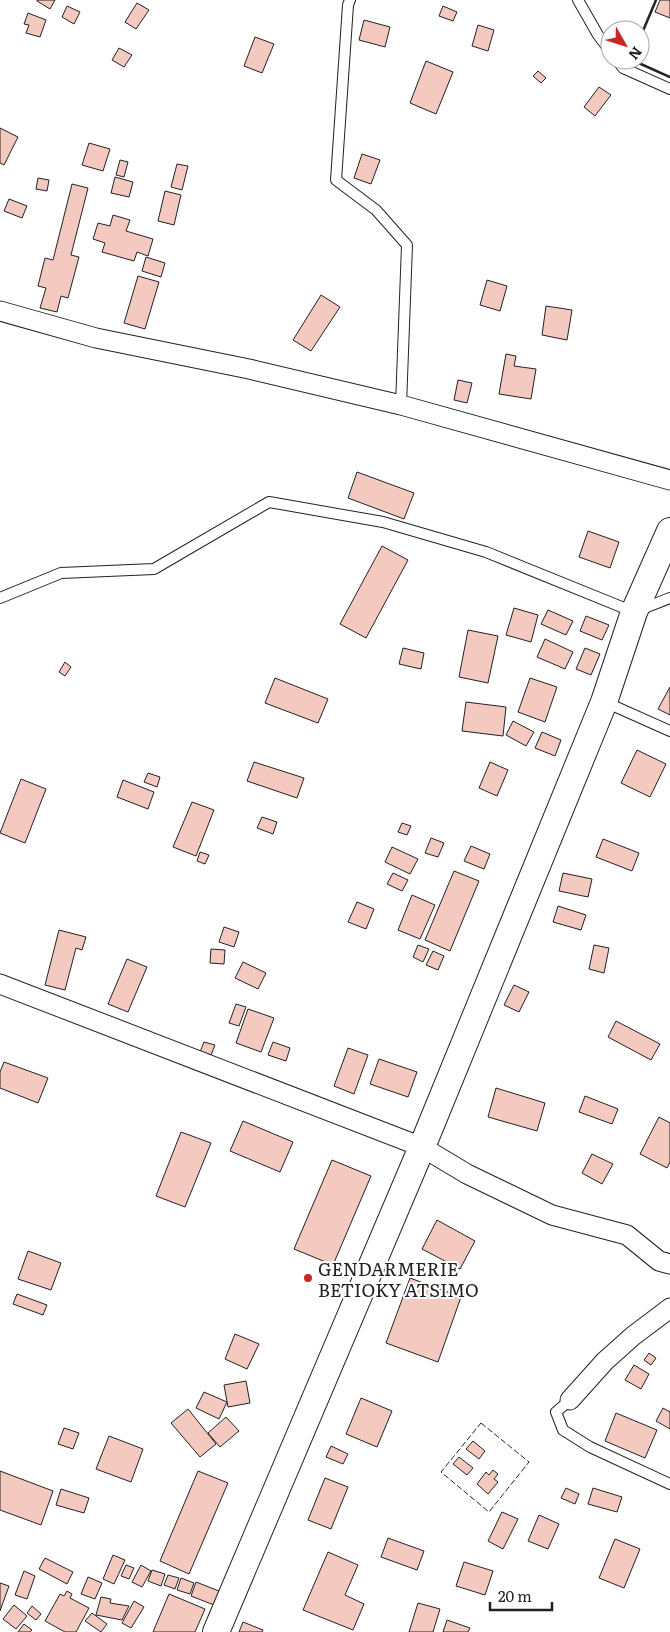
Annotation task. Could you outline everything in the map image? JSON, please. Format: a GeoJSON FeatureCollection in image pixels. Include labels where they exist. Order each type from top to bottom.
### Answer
{"type":"FeatureCollection","features":[{"type":"Feature","properties":{"kind":"main road"},"geometry":{"type":"LineString","coordinates":[[216,1632],[422,1147],[604,702],[634,612],[670,530]]}},
{"type":"Feature","properties":{"kind":"street"},"geometry":{"type":"LineString","coordinates":[[0,311],[96,338],[248,369],[400,405],[670,480]]}},
{"type":"Feature","properties":{"kind":"street"},"geometry":{"type":"LineString","coordinates":[[0,984],[422,1147],[467,1174],[552,1215],[627,1235],[659,1262],[670,1264]]}},
{"type":"Feature","properties":{"kind":"street"},"geometry":{"type":"LineString","coordinates":[[570,1400],[605,1361],[633,1336],[670,1308]]}},
{"type":"Feature","properties":{"kind":"lane"},"geometry":{"type":"LineString","coordinates":[[350,0],[348,5],[336,180],[376,210],[407,245],[400,405]]}},
{"type":"Feature","properties":{"kind":"lane"},"geometry":{"type":"LineString","coordinates":[[578,0],[600,38]]}},
{"type":"Feature","properties":{"kind":"lane"},"geometry":{"type":"LineString","coordinates":[[627,70],[670,89]]}},
{"type":"Feature","properties":{"kind":"lane"},"geometry":{"type":"LineString","coordinates":[[0,598],[61,573],[154,569],[269,502],[384,522],[486,552],[634,612],[670,598]]}},
{"type":"Feature","properties":{"kind":"lane"},"geometry":{"type":"LineString","coordinates":[[604,702],[670,731]]}},
{"type":"Feature","properties":{"kind":"lane"},"geometry":{"type":"LineString","coordinates":[[570,1400],[556,1412],[562,1430],[590,1447],[670,1484]]}},
{"type":"Feature","properties":{"kind":"building"},"geometry":{"type":"Polygon","coordinates":[[[37,0],[55,0],[50,9],[37,0]]]}},
{"type":"Feature","properties":{"kind":"building"},"geometry":{"type":"Polygon","coordinates":[[[660,0],[670,0],[670,18],[655,12],[660,0]]]}},
{"type":"Feature","properties":{"kind":"building"},"geometry":{"type":"Polygon","coordinates":[[[137,3],[149,10],[136,29],[125,22],[137,3]]]}},
{"type":"Feature","properties":{"kind":"building"},"geometry":{"type":"Polygon","coordinates":[[[67,6],[80,12],[74,24],[62,17],[67,6]]]}},
{"type":"Feature","properties":{"kind":"building"},"geometry":{"type":"Polygon","coordinates":[[[443,6],[457,12],[453,21],[439,16],[443,6]]]}},
{"type":"Feature","properties":{"kind":"building"},"geometry":{"type":"Polygon","coordinates":[[[28,13],[46,20],[40,37],[26,33],[29,25],[24,24],[28,13]]]}},
{"type":"Feature","properties":{"kind":"building"},"geometry":{"type":"Polygon","coordinates":[[[364,20],[390,27],[385,47],[359,40],[364,20]]]}},
{"type":"Feature","properties":{"kind":"building"},"geometry":{"type":"Polygon","coordinates":[[[478,25],[494,30],[488,51],[472,46],[478,25]]]}},
{"type":"Feature","properties":{"kind":"building"},"geometry":{"type":"Polygon","coordinates":[[[255,37],[274,44],[262,73],[244,66],[255,37]]]}},
{"type":"Feature","properties":{"kind":"building"},"geometry":{"type":"Polygon","coordinates":[[[119,48],[132,55],[124,67],[112,60],[119,48]]]}},
{"type":"Feature","properties":{"kind":"building"},"geometry":{"type":"Polygon","coordinates":[[[426,61],[453,72],[436,114],[410,103],[426,61]]]}},
{"type":"Feature","properties":{"kind":"building"},"geometry":{"type":"Polygon","coordinates":[[[538,71],[546,78],[541,83],[533,76],[538,71]]]}},
{"type":"Feature","properties":{"kind":"building"},"geometry":{"type":"Polygon","coordinates":[[[599,87],[611,95],[595,116],[584,107],[599,87]]]}},
{"type":"Feature","properties":{"kind":"building"},"geometry":{"type":"Polygon","coordinates":[[[0,128],[18,137],[4,165],[0,163],[0,128]]]}},
{"type":"Feature","properties":{"kind":"building"},"geometry":{"type":"Polygon","coordinates":[[[89,143],[110,149],[103,171],[82,165],[89,143]]]}},
{"type":"Feature","properties":{"kind":"building"},"geometry":{"type":"Polygon","coordinates":[[[362,154],[380,160],[371,184],[354,178],[362,154]]]}},
{"type":"Feature","properties":{"kind":"building"},"geometry":{"type":"Polygon","coordinates":[[[120,160],[128,162],[124,177],[116,175],[120,160]]]}},
{"type":"Feature","properties":{"kind":"building"},"geometry":{"type":"Polygon","coordinates":[[[177,164],[188,166],[182,190],[171,187],[177,164]]]}},
{"type":"Feature","properties":{"kind":"building"},"geometry":{"type":"Polygon","coordinates":[[[115,177],[133,182],[129,197],[111,193],[115,177]]]}},
{"type":"Feature","properties":{"kind":"building"},"geometry":{"type":"Polygon","coordinates":[[[38,178],[49,180],[47,191],[36,189],[38,178]]]}},
{"type":"Feature","properties":{"kind":"building"},"geometry":{"type":"Polygon","coordinates":[[[72,184],[88,188],[71,255],[79,257],[68,298],[61,296],[57,312],[40,308],[46,288],[38,286],[45,258],[53,260],[72,184]]]}},
{"type":"Feature","properties":{"kind":"building"},"geometry":{"type":"Polygon","coordinates":[[[165,191],[181,195],[174,225],[158,221],[165,191]]]}},
{"type":"Feature","properties":{"kind":"building"},"geometry":{"type":"Polygon","coordinates":[[[9,199],[27,206],[22,218],[4,211],[9,199]]]}},
{"type":"Feature","properties":{"kind":"building"},"geometry":{"type":"Polygon","coordinates":[[[113,215],[130,220],[126,231],[153,239],[148,256],[137,252],[134,261],[102,252],[105,243],[93,239],[98,223],[110,226],[113,215]]]}},
{"type":"Feature","properties":{"kind":"building"},"geometry":{"type":"Polygon","coordinates":[[[146,257],[165,263],[161,277],[142,271],[146,257]]]}},
{"type":"Feature","properties":{"kind":"building"},"geometry":{"type":"Polygon","coordinates":[[[138,276],[159,282],[145,329],[124,323],[138,276]]]}},
{"type":"Feature","properties":{"kind":"building"},"geometry":{"type":"Polygon","coordinates":[[[487,280],[507,286],[500,311],[480,305],[487,280]]]}},
{"type":"Feature","properties":{"kind":"building"},"geometry":{"type":"Polygon","coordinates":[[[321,295],[340,307],[311,351],[293,340],[321,295]]]}},
{"type":"Feature","properties":{"kind":"building"},"geometry":{"type":"Polygon","coordinates":[[[546,306],[572,310],[567,340],[542,335],[546,306]]]}},
{"type":"Feature","properties":{"kind":"building"},"geometry":{"type":"Polygon","coordinates":[[[506,354],[516,356],[514,366],[536,369],[531,399],[499,394],[506,354]]]}},
{"type":"Feature","properties":{"kind":"building"},"geometry":{"type":"Polygon","coordinates":[[[458,380],[472,383],[467,403],[454,400],[458,380]]]}},
{"type":"Feature","properties":{"kind":"building"},"geometry":{"type":"Polygon","coordinates":[[[357,472],[414,493],[404,519],[348,498],[357,472]]]}},
{"type":"Feature","properties":{"kind":"building"},"geometry":{"type":"Polygon","coordinates":[[[588,531],[619,542],[610,568],[579,557],[588,531]]]}},
{"type":"Feature","properties":{"kind":"building"},"geometry":{"type":"Polygon","coordinates":[[[382,546],[408,560],[366,638],[340,624],[382,546]]]}},
{"type":"Feature","properties":{"kind":"building"},"geometry":{"type":"Polygon","coordinates":[[[514,608],[538,615],[531,642],[506,635],[514,608]]]}},
{"type":"Feature","properties":{"kind":"building"},"geometry":{"type":"Polygon","coordinates":[[[548,610],[573,621],[566,635],[541,624],[548,610]]]}},
{"type":"Feature","properties":{"kind":"building"},"geometry":{"type":"Polygon","coordinates":[[[586,616],[609,625],[602,640],[580,631],[586,616]]]}},
{"type":"Feature","properties":{"kind":"building"},"geometry":{"type":"Polygon","coordinates":[[[468,630],[498,636],[488,683],[459,677],[468,630]]]}},
{"type":"Feature","properties":{"kind":"building"},"geometry":{"type":"Polygon","coordinates":[[[545,639],[573,652],[565,669],[537,657],[545,639]]]}},
{"type":"Feature","properties":{"kind":"building"},"geometry":{"type":"Polygon","coordinates":[[[403,648],[424,653],[421,669],[399,664],[403,648]]]}},
{"type":"Feature","properties":{"kind":"building"},"geometry":{"type":"Polygon","coordinates":[[[585,648],[600,654],[591,675],[576,669],[585,648]]]}},
{"type":"Feature","properties":{"kind":"building"},"geometry":{"type":"Polygon","coordinates":[[[65,662],[71,667],[65,676],[59,672],[65,662]]]}},
{"type":"Feature","properties":{"kind":"building"},"geometry":{"type":"Polygon","coordinates":[[[275,678],[328,699],[318,723],[265,703],[275,678]]]}},
{"type":"Feature","properties":{"kind":"building"},"geometry":{"type":"Polygon","coordinates":[[[530,678],[557,687],[545,722],[518,712],[530,678]]]}},
{"type":"Feature","properties":{"kind":"building"},"geometry":{"type":"Polygon","coordinates":[[[670,687],[670,715],[658,709],[670,687]]]}},
{"type":"Feature","properties":{"kind":"building"},"geometry":{"type":"Polygon","coordinates":[[[466,702],[506,707],[503,736],[462,731],[466,702]]]}},
{"type":"Feature","properties":{"kind":"building"},"geometry":{"type":"Polygon","coordinates":[[[513,721],[534,732],[526,746],[506,735],[513,721]]]}},
{"type":"Feature","properties":{"kind":"building"},"geometry":{"type":"Polygon","coordinates":[[[542,732],[561,740],[555,756],[535,748],[542,732]]]}},
{"type":"Feature","properties":{"kind":"building"},"geometry":{"type":"Polygon","coordinates":[[[637,750],[666,764],[650,797],[621,783],[637,750]]]}},
{"type":"Feature","properties":{"kind":"building"},"geometry":{"type":"Polygon","coordinates":[[[254,762],[304,778],[297,798],[247,781],[254,762]]]}},
{"type":"Feature","properties":{"kind":"building"},"geometry":{"type":"Polygon","coordinates":[[[490,762],[508,770],[497,796],[479,788],[490,762]]]}},
{"type":"Feature","properties":{"kind":"building"},"geometry":{"type":"Polygon","coordinates":[[[148,773],[160,777],[157,787],[144,782],[148,773]]]}},
{"type":"Feature","properties":{"kind":"building"},"geometry":{"type":"Polygon","coordinates":[[[21,779],[46,789],[25,843],[0,833],[21,779]]]}},
{"type":"Feature","properties":{"kind":"building"},"geometry":{"type":"Polygon","coordinates":[[[123,780],[154,792],[148,809],[117,797],[123,780]]]}},
{"type":"Feature","properties":{"kind":"building"},"geometry":{"type":"Polygon","coordinates":[[[192,802],[214,810],[196,856],[173,847],[192,802]]]}},
{"type":"Feature","properties":{"kind":"building"},"geometry":{"type":"Polygon","coordinates":[[[262,817],[277,822],[273,834],[257,828],[262,817]]]}},
{"type":"Feature","properties":{"kind":"building"},"geometry":{"type":"Polygon","coordinates":[[[402,823],[411,826],[407,835],[398,832],[402,823]]]}},
{"type":"Feature","properties":{"kind":"building"},"geometry":{"type":"Polygon","coordinates":[[[431,838],[444,843],[438,857],[425,853],[431,838]]]}},
{"type":"Feature","properties":{"kind":"building"},"geometry":{"type":"Polygon","coordinates":[[[603,839],[639,853],[632,871],[596,857],[603,839]]]}},
{"type":"Feature","properties":{"kind":"building"},"geometry":{"type":"Polygon","coordinates":[[[471,846],[490,854],[484,869],[464,861],[471,846]]]}},
{"type":"Feature","properties":{"kind":"building"},"geometry":{"type":"Polygon","coordinates":[[[392,847],[418,859],[410,874],[385,862],[392,847]]]}},
{"type":"Feature","properties":{"kind":"building"},"geometry":{"type":"Polygon","coordinates":[[[200,852],[209,855],[205,864],[197,861],[200,852]]]}},
{"type":"Feature","properties":{"kind":"building"},"geometry":{"type":"Polygon","coordinates":[[[454,871],[479,881],[450,951],[425,940],[454,871]]]}},
{"type":"Feature","properties":{"kind":"building"},"geometry":{"type":"Polygon","coordinates":[[[393,873],[408,880],[402,891],[387,884],[393,873]]]}},
{"type":"Feature","properties":{"kind":"building"},"geometry":{"type":"Polygon","coordinates":[[[563,873],[592,879],[588,897],[559,891],[563,873]]]}},
{"type":"Feature","properties":{"kind":"building"},"geometry":{"type":"Polygon","coordinates":[[[412,895],[435,905],[420,939],[398,930],[412,895]]]}},
{"type":"Feature","properties":{"kind":"building"},"geometry":{"type":"Polygon","coordinates":[[[357,902],[374,909],[366,929],[348,922],[357,902]]]}},
{"type":"Feature","properties":{"kind":"building"},"geometry":{"type":"Polygon","coordinates":[[[558,906],[586,915],[581,930],[553,922],[558,906]]]}},
{"type":"Feature","properties":{"kind":"building"},"geometry":{"type":"Polygon","coordinates":[[[224,927],[239,932],[234,947],[219,942],[224,927]]]}},
{"type":"Feature","properties":{"kind":"building"},"geometry":{"type":"Polygon","coordinates":[[[59,930],[86,937],[82,950],[76,948],[65,990],[45,985],[59,930]]]}},
{"type":"Feature","properties":{"kind":"building"},"geometry":{"type":"Polygon","coordinates":[[[418,945],[429,949],[423,962],[413,957],[418,945]]]}},
{"type":"Feature","properties":{"kind":"building"},"geometry":{"type":"Polygon","coordinates":[[[594,945],[609,948],[604,973],[589,969],[594,945]]]}},
{"type":"Feature","properties":{"kind":"building"},"geometry":{"type":"Polygon","coordinates":[[[211,949],[225,950],[224,964],[210,963],[211,949]]]}},
{"type":"Feature","properties":{"kind":"building"},"geometry":{"type":"Polygon","coordinates":[[[433,951],[444,956],[438,970],[426,965],[433,951]]]}},
{"type":"Feature","properties":{"kind":"building"},"geometry":{"type":"Polygon","coordinates":[[[127,959],[147,967],[128,1012],[108,1004],[127,959]]]}},
{"type":"Feature","properties":{"kind":"building"},"geometry":{"type":"Polygon","coordinates":[[[243,962],[266,973],[258,989],[235,978],[243,962]]]}},
{"type":"Feature","properties":{"kind":"building"},"geometry":{"type":"Polygon","coordinates":[[[514,985],[529,992],[519,1012],[504,1005],[514,985]]]}},
{"type":"Feature","properties":{"kind":"building"},"geometry":{"type":"Polygon","coordinates":[[[236,1004],[246,1007],[239,1026],[229,1023],[236,1004]]]}},
{"type":"Feature","properties":{"kind":"building"},"geometry":{"type":"Polygon","coordinates":[[[248,1009],[274,1018],[261,1052],[236,1043],[248,1009]]]}},
{"type":"Feature","properties":{"kind":"building"},"geometry":{"type":"Polygon","coordinates":[[[616,1021],[660,1044],[651,1060],[608,1037],[616,1021]]]}},
{"type":"Feature","properties":{"kind":"building"},"geometry":{"type":"Polygon","coordinates":[[[204,1042],[215,1045],[211,1055],[200,1052],[204,1042]]]}},
{"type":"Feature","properties":{"kind":"building"},"geometry":{"type":"Polygon","coordinates":[[[273,1042],[290,1048],[286,1061],[268,1055],[273,1042]]]}},
{"type":"Feature","properties":{"kind":"building"},"geometry":{"type":"Polygon","coordinates":[[[348,1048],[368,1055],[354,1094],[334,1086],[348,1048]]]}},
{"type":"Feature","properties":{"kind":"building"},"geometry":{"type":"Polygon","coordinates":[[[379,1059],[417,1072],[408,1097],[370,1084],[379,1059]]]}},
{"type":"Feature","properties":{"kind":"building"},"geometry":{"type":"Polygon","coordinates":[[[4,1062],[48,1078],[38,1103],[0,1088],[0,1072],[4,1062]]]}},
{"type":"Feature","properties":{"kind":"building"},"geometry":{"type":"Polygon","coordinates":[[[496,1088],[545,1103],[537,1131],[488,1117],[496,1088]]]}},
{"type":"Feature","properties":{"kind":"building"},"geometry":{"type":"Polygon","coordinates":[[[585,1096],[618,1109],[612,1124],[579,1112],[585,1096]]]}},
{"type":"Feature","properties":{"kind":"building"},"geometry":{"type":"Polygon","coordinates":[[[659,1117],[670,1123],[670,1162],[667,1168],[640,1154],[659,1117]]]}},
{"type":"Feature","properties":{"kind":"building"},"geometry":{"type":"Polygon","coordinates":[[[243,1121],[293,1142],[280,1172],[230,1151],[243,1121]]]}},
{"type":"Feature","properties":{"kind":"building"},"geometry":{"type":"Polygon","coordinates":[[[181,1132],[211,1143],[185,1207],[156,1196],[181,1132]]]}},
{"type":"Feature","properties":{"kind":"building"},"geometry":{"type":"Polygon","coordinates":[[[592,1154],[613,1164],[602,1184],[582,1173],[592,1154]]]}},
{"type":"Feature","properties":{"kind":"building"},"geometry":{"type":"Polygon","coordinates":[[[332,1160],[371,1176],[333,1265],[294,1249],[332,1160]]]}},
{"type":"Feature","properties":{"kind":"building"},"geometry":{"type":"Polygon","coordinates":[[[437,1220],[475,1241],[460,1269],[422,1249],[437,1220]]]}},
{"type":"Feature","properties":{"kind":"building"},"geometry":{"type":"Polygon","coordinates":[[[28,1251],[61,1263],[51,1290],[18,1279],[28,1251]]]}},
{"type":"Feature","properties":{"kind":"building"},"geometry":{"type":"Polygon","coordinates":[[[410,1278],[461,1297],[438,1362],[386,1343],[410,1278]]]}},
{"type":"Feature","properties":{"kind":"building"},"geometry":{"type":"Polygon","coordinates":[[[17,1294],[47,1305],[43,1315],[13,1304],[17,1294]]]}},
{"type":"Feature","properties":{"kind":"building"},"geometry":{"type":"Polygon","coordinates":[[[235,1334],[259,1344],[247,1369],[225,1359],[235,1334]]]}},
{"type":"Feature","properties":{"kind":"building"},"geometry":{"type":"Polygon","coordinates":[[[649,1353],[656,1358],[651,1365],[644,1360],[649,1353]]]}},
{"type":"Feature","properties":{"kind":"building"},"geometry":{"type":"Polygon","coordinates":[[[634,1365],[649,1374],[641,1389],[625,1380],[634,1365]]]}},
{"type":"Feature","properties":{"kind":"building"},"geometry":{"type":"Polygon","coordinates":[[[246,1381],[250,1403],[228,1407],[224,1385],[246,1381]]]}},
{"type":"Feature","properties":{"kind":"building"},"geometry":{"type":"Polygon","coordinates":[[[204,1392],[227,1402],[219,1419],[196,1408],[204,1392]]]}},
{"type":"Feature","properties":{"kind":"building"},"geometry":{"type":"Polygon","coordinates":[[[361,1398],[392,1411],[377,1447],[346,1434],[361,1398]]]}},
{"type":"Feature","properties":{"kind":"building"},"geometry":{"type":"Polygon","coordinates":[[[663,1408],[670,1412],[670,1429],[656,1421],[663,1408]]]}},
{"type":"Feature","properties":{"kind":"building"},"geometry":{"type":"Polygon","coordinates":[[[188,1409],[216,1444],[200,1457],[171,1423],[188,1409]]]}},
{"type":"Feature","properties":{"kind":"building"},"geometry":{"type":"Polygon","coordinates":[[[616,1413],[657,1430],[645,1458],[605,1441],[616,1413]]]}},
{"type":"Feature","properties":{"kind":"building"},"geometry":{"type":"Polygon","coordinates":[[[226,1417],[239,1431],[220,1447],[208,1433],[226,1417]]]}},
{"type":"Feature","properties":{"kind":"building"},"geometry":{"type":"Polygon","coordinates":[[[64,1428],[79,1433],[73,1449],[58,1444],[64,1428]]]}},
{"type":"Feature","properties":{"kind":"building"},"geometry":{"type":"Polygon","coordinates":[[[109,1436],[143,1449],[131,1482],[96,1469],[109,1436]]]}},
{"type":"Feature","properties":{"kind":"building"},"geometry":{"type":"Polygon","coordinates":[[[473,1441],[485,1451],[479,1459],[466,1449],[473,1441]]]}},
{"type":"Feature","properties":{"kind":"building"},"geometry":{"type":"Polygon","coordinates":[[[331,1446],[348,1454],[343,1464],[326,1457],[331,1446]]]}},
{"type":"Feature","properties":{"kind":"building"},"geometry":{"type":"Polygon","coordinates":[[[459,1457],[473,1468],[467,1475],[453,1464],[459,1457]]]}},
{"type":"Feature","properties":{"kind":"building"},"geometry":{"type":"Polygon","coordinates":[[[493,1470],[498,1474],[494,1479],[498,1482],[488,1494],[477,1484],[486,1472],[489,1475],[493,1470]]]}},
{"type":"Feature","properties":{"kind":"building"},"geometry":{"type":"Polygon","coordinates":[[[0,1471],[53,1491],[41,1525],[0,1510],[0,1471]]]}},
{"type":"Feature","properties":{"kind":"building"},"geometry":{"type":"Polygon","coordinates":[[[198,1471],[228,1483],[189,1574],[160,1561],[198,1471]]]}},
{"type":"Feature","properties":{"kind":"building"},"geometry":{"type":"Polygon","coordinates":[[[325,1478],[348,1487],[331,1529],[308,1520],[325,1478]]]}},
{"type":"Feature","properties":{"kind":"building"},"geometry":{"type":"Polygon","coordinates":[[[566,1488],[579,1494],[575,1504],[561,1498],[566,1488]]]}},
{"type":"Feature","properties":{"kind":"building"},"geometry":{"type":"Polygon","coordinates":[[[593,1488],[622,1497],[617,1512],[588,1504],[593,1488]]]}},
{"type":"Feature","properties":{"kind":"building"},"geometry":{"type":"Polygon","coordinates":[[[61,1489],[89,1498],[84,1513],[56,1505],[61,1489]]]}},
{"type":"Feature","properties":{"kind":"building"},"geometry":{"type":"Polygon","coordinates":[[[502,1512],[518,1519],[503,1549],[488,1541],[502,1512]]]}},
{"type":"Feature","properties":{"kind":"building"},"geometry":{"type":"Polygon","coordinates":[[[539,1515],[559,1524],[548,1549],[528,1541],[539,1515]]]}},
{"type":"Feature","properties":{"kind":"building"},"geometry":{"type":"Polygon","coordinates":[[[388,1538],[424,1551],[417,1570],[381,1557],[388,1538]]]}},
{"type":"Feature","properties":{"kind":"building"},"geometry":{"type":"Polygon","coordinates":[[[615,1539],[640,1549],[624,1588],[599,1578],[615,1539]]]}},
{"type":"Feature","properties":{"kind":"building"},"geometry":{"type":"Polygon","coordinates":[[[328,1552],[358,1565],[345,1595],[364,1604],[353,1630],[303,1610],[328,1552]]]}},
{"type":"Feature","properties":{"kind":"building"},"geometry":{"type":"Polygon","coordinates":[[[113,1555],[125,1560],[114,1584],[103,1579],[113,1555]]]}},
{"type":"Feature","properties":{"kind":"building"},"geometry":{"type":"Polygon","coordinates":[[[45,1558],[73,1572],[67,1584],[39,1569],[45,1558]]]}},
{"type":"Feature","properties":{"kind":"building"},"geometry":{"type":"Polygon","coordinates":[[[464,1562],[493,1571],[485,1595],[456,1586],[464,1562]]]}},
{"type":"Feature","properties":{"kind":"building"},"geometry":{"type":"Polygon","coordinates":[[[126,1565],[134,1568],[129,1579],[121,1576],[126,1565]]]}},
{"type":"Feature","properties":{"kind":"building"},"geometry":{"type":"Polygon","coordinates":[[[141,1565],[151,1571],[142,1587],[132,1582],[141,1565]]]}},
{"type":"Feature","properties":{"kind":"building"},"geometry":{"type":"Polygon","coordinates":[[[152,1570],[165,1574],[161,1586],[148,1581],[152,1570]]]}},
{"type":"Feature","properties":{"kind":"building"},"geometry":{"type":"Polygon","coordinates":[[[24,1571],[35,1576],[27,1599],[15,1595],[24,1571]]]}},
{"type":"Feature","properties":{"kind":"building"},"geometry":{"type":"Polygon","coordinates":[[[168,1575],[179,1578],[175,1589],[164,1585],[168,1575]]]}},
{"type":"Feature","properties":{"kind":"building"},"geometry":{"type":"Polygon","coordinates":[[[88,1577],[102,1583],[95,1599],[81,1594],[88,1577]]]}},
{"type":"Feature","properties":{"kind":"building"},"geometry":{"type":"Polygon","coordinates":[[[181,1578],[194,1583],[190,1594],[177,1590],[181,1578]]]}},
{"type":"Feature","properties":{"kind":"building"},"geometry":{"type":"Polygon","coordinates":[[[196,1582],[219,1591],[214,1605],[191,1596],[196,1582]]]}},
{"type":"Feature","properties":{"kind":"building"},"geometry":{"type":"Polygon","coordinates":[[[0,1583],[9,1586],[0,1611],[0,1583]]]}},
{"type":"Feature","properties":{"kind":"building"},"geometry":{"type":"Polygon","coordinates":[[[67,1591],[72,1594],[70,1598],[89,1608],[76,1632],[65,1632],[45,1621],[60,1594],[64,1596],[67,1591]]]}},
{"type":"Feature","properties":{"kind":"building"},"geometry":{"type":"Polygon","coordinates":[[[169,1594],[205,1609],[195,1632],[153,1632],[169,1594]]]}},
{"type":"Feature","properties":{"kind":"building"},"geometry":{"type":"Polygon","coordinates":[[[101,1597],[111,1599],[110,1603],[129,1606],[122,1620],[96,1615],[101,1597]]]}},
{"type":"Feature","properties":{"kind":"building"},"geometry":{"type":"Polygon","coordinates":[[[134,1601],[144,1607],[131,1628],[122,1623],[134,1601]]]}},
{"type":"Feature","properties":{"kind":"building"},"geometry":{"type":"Polygon","coordinates":[[[418,1603],[440,1609],[433,1632],[409,1632],[418,1603]]]}},
{"type":"Feature","properties":{"kind":"building"},"geometry":{"type":"Polygon","coordinates":[[[14,1605],[27,1616],[16,1629],[3,1619],[14,1605]]]}},
{"type":"Feature","properties":{"kind":"building"},"geometry":{"type":"Polygon","coordinates":[[[32,1606],[41,1614],[36,1620],[27,1613],[32,1606]]]}},
{"type":"Feature","properties":{"kind":"building"},"geometry":{"type":"Polygon","coordinates":[[[92,1613],[107,1624],[101,1632],[85,1621],[92,1613]]]}},
{"type":"Feature","properties":{"kind":"building"},"geometry":{"type":"Polygon","coordinates":[[[447,1620],[470,1628],[468,1632],[443,1632],[447,1620]]]}},
{"type":"Feature","properties":{"kind":"building"},"geometry":{"type":"Polygon","coordinates":[[[243,1622],[263,1630],[262,1632],[239,1632],[243,1622]]]}},
{"type":"Feature","properties":{"kind":"building"},"geometry":{"type":"Polygon","coordinates":[[[24,1624],[32,1630],[30,1632],[18,1632],[24,1624]]]}},
{"type":"Feature","properties":{"kind":"fence"},"geometry":{"type":"LineString","coordinates":[[481,1423],[529,1462],[489,1512],[441,1472],[481,1423]]}},
{"type":"Feature","properties":{"kind":"wall"},"geometry":{"type":"LineString","coordinates":[[648,20],[656,0]]}},
{"type":"Feature","properties":{"kind":"wall"},"geometry":{"type":"LineString","coordinates":[[650,68],[670,77]]}},
{"type":"Feature","properties":{"kind":"place","name":"GENDARMERIE BETIOKY ATSIMO"},"geometry":{"type":"Point","coordinates":[308,1278]}}]}
